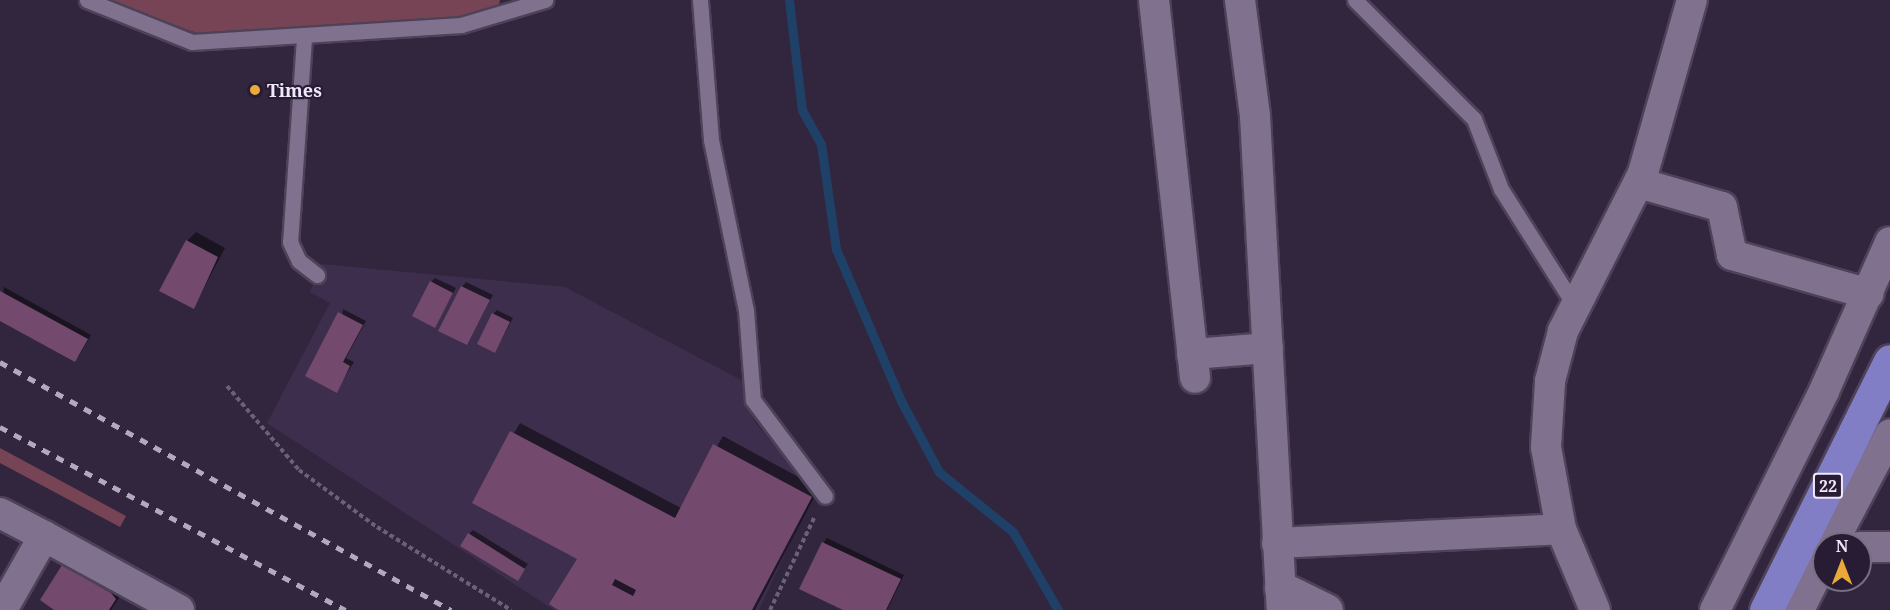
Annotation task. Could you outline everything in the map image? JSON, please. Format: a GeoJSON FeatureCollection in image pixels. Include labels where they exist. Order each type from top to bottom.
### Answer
{"type":"FeatureCollection","features":[{"type":"Feature","properties":{"kind":"main road","name":"22"},"geometry":{"type":"LineString","coordinates":[[1766,610],[1890,361]]}},
{"type":"Feature","properties":{"kind":"street"},"geometry":{"type":"LineString","coordinates":[[1155,0],[1193,366],[1268,348]]}},
{"type":"Feature","properties":{"kind":"street"},"geometry":{"type":"LineString","coordinates":[[1240,0],[1255,116],[1277,543],[1282,599],[1326,610]]}},
{"type":"Feature","properties":{"kind":"street"},"geometry":{"type":"LineString","coordinates":[[1595,610],[1562,529],[1546,447],[1550,381],[1575,306],[1639,183],[1692,0]]}},
{"type":"Feature","properties":{"kind":"street"},"geometry":{"type":"LineString","coordinates":[[1639,183],[1722,207],[1732,255],[1869,294]]}},
{"type":"Feature","properties":{"kind":"street"},"geometry":{"type":"LineString","coordinates":[[1715,610],[1869,294],[1890,242]]}},
{"type":"Feature","properties":{"kind":"street"},"geometry":{"type":"LineString","coordinates":[[1847,532],[1890,434]]}},
{"type":"Feature","properties":{"kind":"street"},"geometry":{"type":"LineString","coordinates":[[0,513],[179,610]]}},
{"type":"Feature","properties":{"kind":"street"},"geometry":{"type":"LineString","coordinates":[[1277,543],[1562,529]]}},
{"type":"Feature","properties":{"kind":"street"},"geometry":{"type":"LineString","coordinates":[[2,610],[44,536]]}},
{"type":"Feature","properties":{"kind":"street"},"geometry":{"type":"LineString","coordinates":[[1872,547],[1890,547]]}},
{"type":"Feature","properties":{"kind":"street"},"geometry":{"type":"LineString","coordinates":[[1799,610],[1812,590]]}},
{"type":"Feature","properties":{"kind":"lane"},"geometry":{"type":"LineString","coordinates":[[87,0],[192,42],[304,38],[461,25],[545,0]]}},
{"type":"Feature","properties":{"kind":"lane"},"geometry":{"type":"LineString","coordinates":[[700,0],[711,140],[746,310],[753,400],[825,496]]}},
{"type":"Feature","properties":{"kind":"lane"},"geometry":{"type":"LineString","coordinates":[[1355,0],[1474,119],[1501,189],[1575,306]]}},
{"type":"Feature","properties":{"kind":"lane"},"geometry":{"type":"LineString","coordinates":[[304,38],[290,242],[299,261],[317,275]]}},
{"type":"Feature","properties":{"kind":"path"},"geometry":{"type":"LineString","coordinates":[[227,386],[299,470],[377,527],[511,610]]}},
{"type":"Feature","properties":{"kind":"path"},"geometry":{"type":"LineString","coordinates":[[770,610],[825,496]]}},
{"type":"Feature","properties":{"kind":"shaded area"},"geometry":{"type":"Polygon","coordinates":[[[106,0],[500,0],[498,8],[473,16],[202,35],[106,0]]]}},
{"type":"Feature","properties":{"kind":"shaded area"},"geometry":{"type":"Polygon","coordinates":[[[321,264],[565,287],[741,380],[754,421],[814,492],[759,610],[554,610],[267,423],[330,303],[310,292],[321,264]]]}},
{"type":"Feature","properties":{"kind":"shaded area"},"geometry":{"type":"Polygon","coordinates":[[[0,448],[126,516],[120,527],[0,463],[0,448]]]}},
{"type":"Feature","properties":{"kind":"building"},"geometry":{"type":"Polygon","coordinates":[[[186,240],[218,257],[194,309],[159,291],[186,240]]]}},
{"type":"Feature","properties":{"kind":"building"},"geometry":{"type":"Polygon","coordinates":[[[430,281],[453,293],[435,328],[412,316],[430,281]]]}},
{"type":"Feature","properties":{"kind":"building"},"geometry":{"type":"Polygon","coordinates":[[[461,286],[490,300],[467,345],[438,331],[461,286]]]}},
{"type":"Feature","properties":{"kind":"building"},"geometry":{"type":"Polygon","coordinates":[[[0,291],[88,339],[75,362],[0,321],[0,291]]]}},
{"type":"Feature","properties":{"kind":"building"},"geometry":{"type":"Polygon","coordinates":[[[338,312],[363,325],[343,362],[350,366],[337,393],[305,376],[338,312]]]}},
{"type":"Feature","properties":{"kind":"building"},"geometry":{"type":"Polygon","coordinates":[[[492,313],[510,322],[495,353],[477,344],[492,313]]]}},
{"type":"Feature","properties":{"kind":"building"},"geometry":{"type":"Polygon","coordinates":[[[510,431],[675,518],[713,444],[812,497],[752,610],[558,610],[549,604],[577,559],[472,503],[510,431]],[[615,579],[612,585],[633,596],[636,590],[615,579]]]}},
{"type":"Feature","properties":{"kind":"building"},"geometry":{"type":"Polygon","coordinates":[[[468,533],[525,569],[518,581],[460,546],[468,533]]]}},
{"type":"Feature","properties":{"kind":"building"},"geometry":{"type":"Polygon","coordinates":[[[822,542],[901,579],[886,610],[843,610],[799,589],[822,542]]]}},
{"type":"Feature","properties":{"kind":"building"},"geometry":{"type":"Polygon","coordinates":[[[62,565],[111,593],[116,599],[109,610],[54,610],[40,600],[62,565]]]}},
{"type":"Feature","properties":{"kind":"waterway"},"geometry":{"type":"LineString","coordinates":[[789,0],[802,110],[821,144],[836,249],[901,401],[939,472],[1013,532],[1058,610]]}},
{"type":"Feature","properties":{"kind":"railway"},"geometry":{"type":"LineString","coordinates":[[0,362],[451,610]]}},
{"type":"Feature","properties":{"kind":"railway"},"geometry":{"type":"LineString","coordinates":[[0,427],[346,610]]}},
{"type":"Feature","properties":{"kind":"place","name":"Times"},"geometry":{"type":"Point","coordinates":[255,90]}}]}
